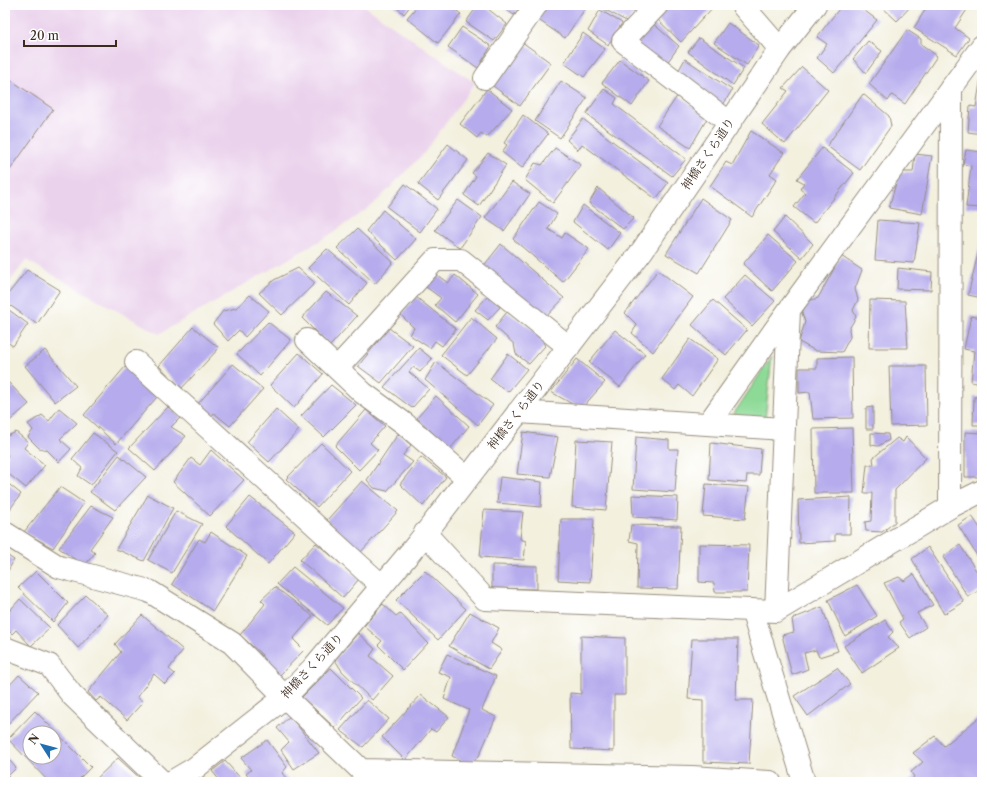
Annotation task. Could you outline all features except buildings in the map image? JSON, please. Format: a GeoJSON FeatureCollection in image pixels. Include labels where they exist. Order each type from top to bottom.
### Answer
{"type":"FeatureCollection","features":[{"type":"Feature","properties":{"kind":"street"},"geometry":{"type":"LineString","coordinates":[[485,78],[536,5]]}},
{"type":"Feature","properties":{"kind":"street"},"geometry":{"type":"LineString","coordinates":[[657,5],[624,41],[730,123]]}},
{"type":"Feature","properties":{"kind":"street"},"geometry":{"type":"LineString","coordinates":[[742,5],[780,49]]}},
{"type":"Feature","properties":{"kind":"street","name":"神橋さくら通り"},"geometry":{"type":"LineString","coordinates":[[171,782],[195,768],[285,697],[313,668],[382,586],[425,533],[642,251],[780,49],[815,5]]}},
{"type":"Feature","properties":{"kind":"street"},"geometry":{"type":"LineString","coordinates":[[708,424],[789,310],[982,46]]}},
{"type":"Feature","properties":{"kind":"street"},"geometry":{"type":"LineString","coordinates":[[950,507],[951,88]]}},
{"type":"Feature","properties":{"kind":"street"},"geometry":{"type":"LineString","coordinates":[[337,368],[435,260],[461,260],[569,347]]}},
{"type":"Feature","properties":{"kind":"street"},"geometry":{"type":"LineString","coordinates":[[776,611],[789,310]]}},
{"type":"Feature","properties":{"kind":"street"},"geometry":{"type":"LineString","coordinates":[[307,340],[363,393],[405,424],[467,478]]}},
{"type":"Feature","properties":{"kind":"street"},"geometry":{"type":"LineString","coordinates":[[136,362],[382,586]]}},
{"type":"Feature","properties":{"kind":"street"},"geometry":{"type":"LineString","coordinates":[[518,412],[784,429]]}},
{"type":"Feature","properties":{"kind":"street"},"geometry":{"type":"LineString","coordinates":[[425,533],[485,599],[776,611],[950,507],[982,491]]}},
{"type":"Feature","properties":{"kind":"street"},"geometry":{"type":"LineString","coordinates":[[5,533],[59,567],[149,592],[232,643],[365,776],[692,777],[770,782]]}},
{"type":"Feature","properties":{"kind":"street"},"geometry":{"type":"LineString","coordinates":[[752,610],[804,782]]}},
{"type":"Feature","properties":{"kind":"street"},"geometry":{"type":"LineString","coordinates":[[5,648],[49,665],[72,695],[162,782]]}},
{"type":"Feature","properties":{"kind":"shaded area"},"geometry":{"type":"Polygon","coordinates":[[[5,5],[363,5],[475,83],[424,153],[374,204],[328,236],[159,334],[26,260],[5,288],[5,5]]]}},
{"type":"Feature","properties":{"kind":"green space"},"geometry":{"type":"Polygon","coordinates":[[[772,356],[765,419],[731,418],[772,356]]]}}]}
